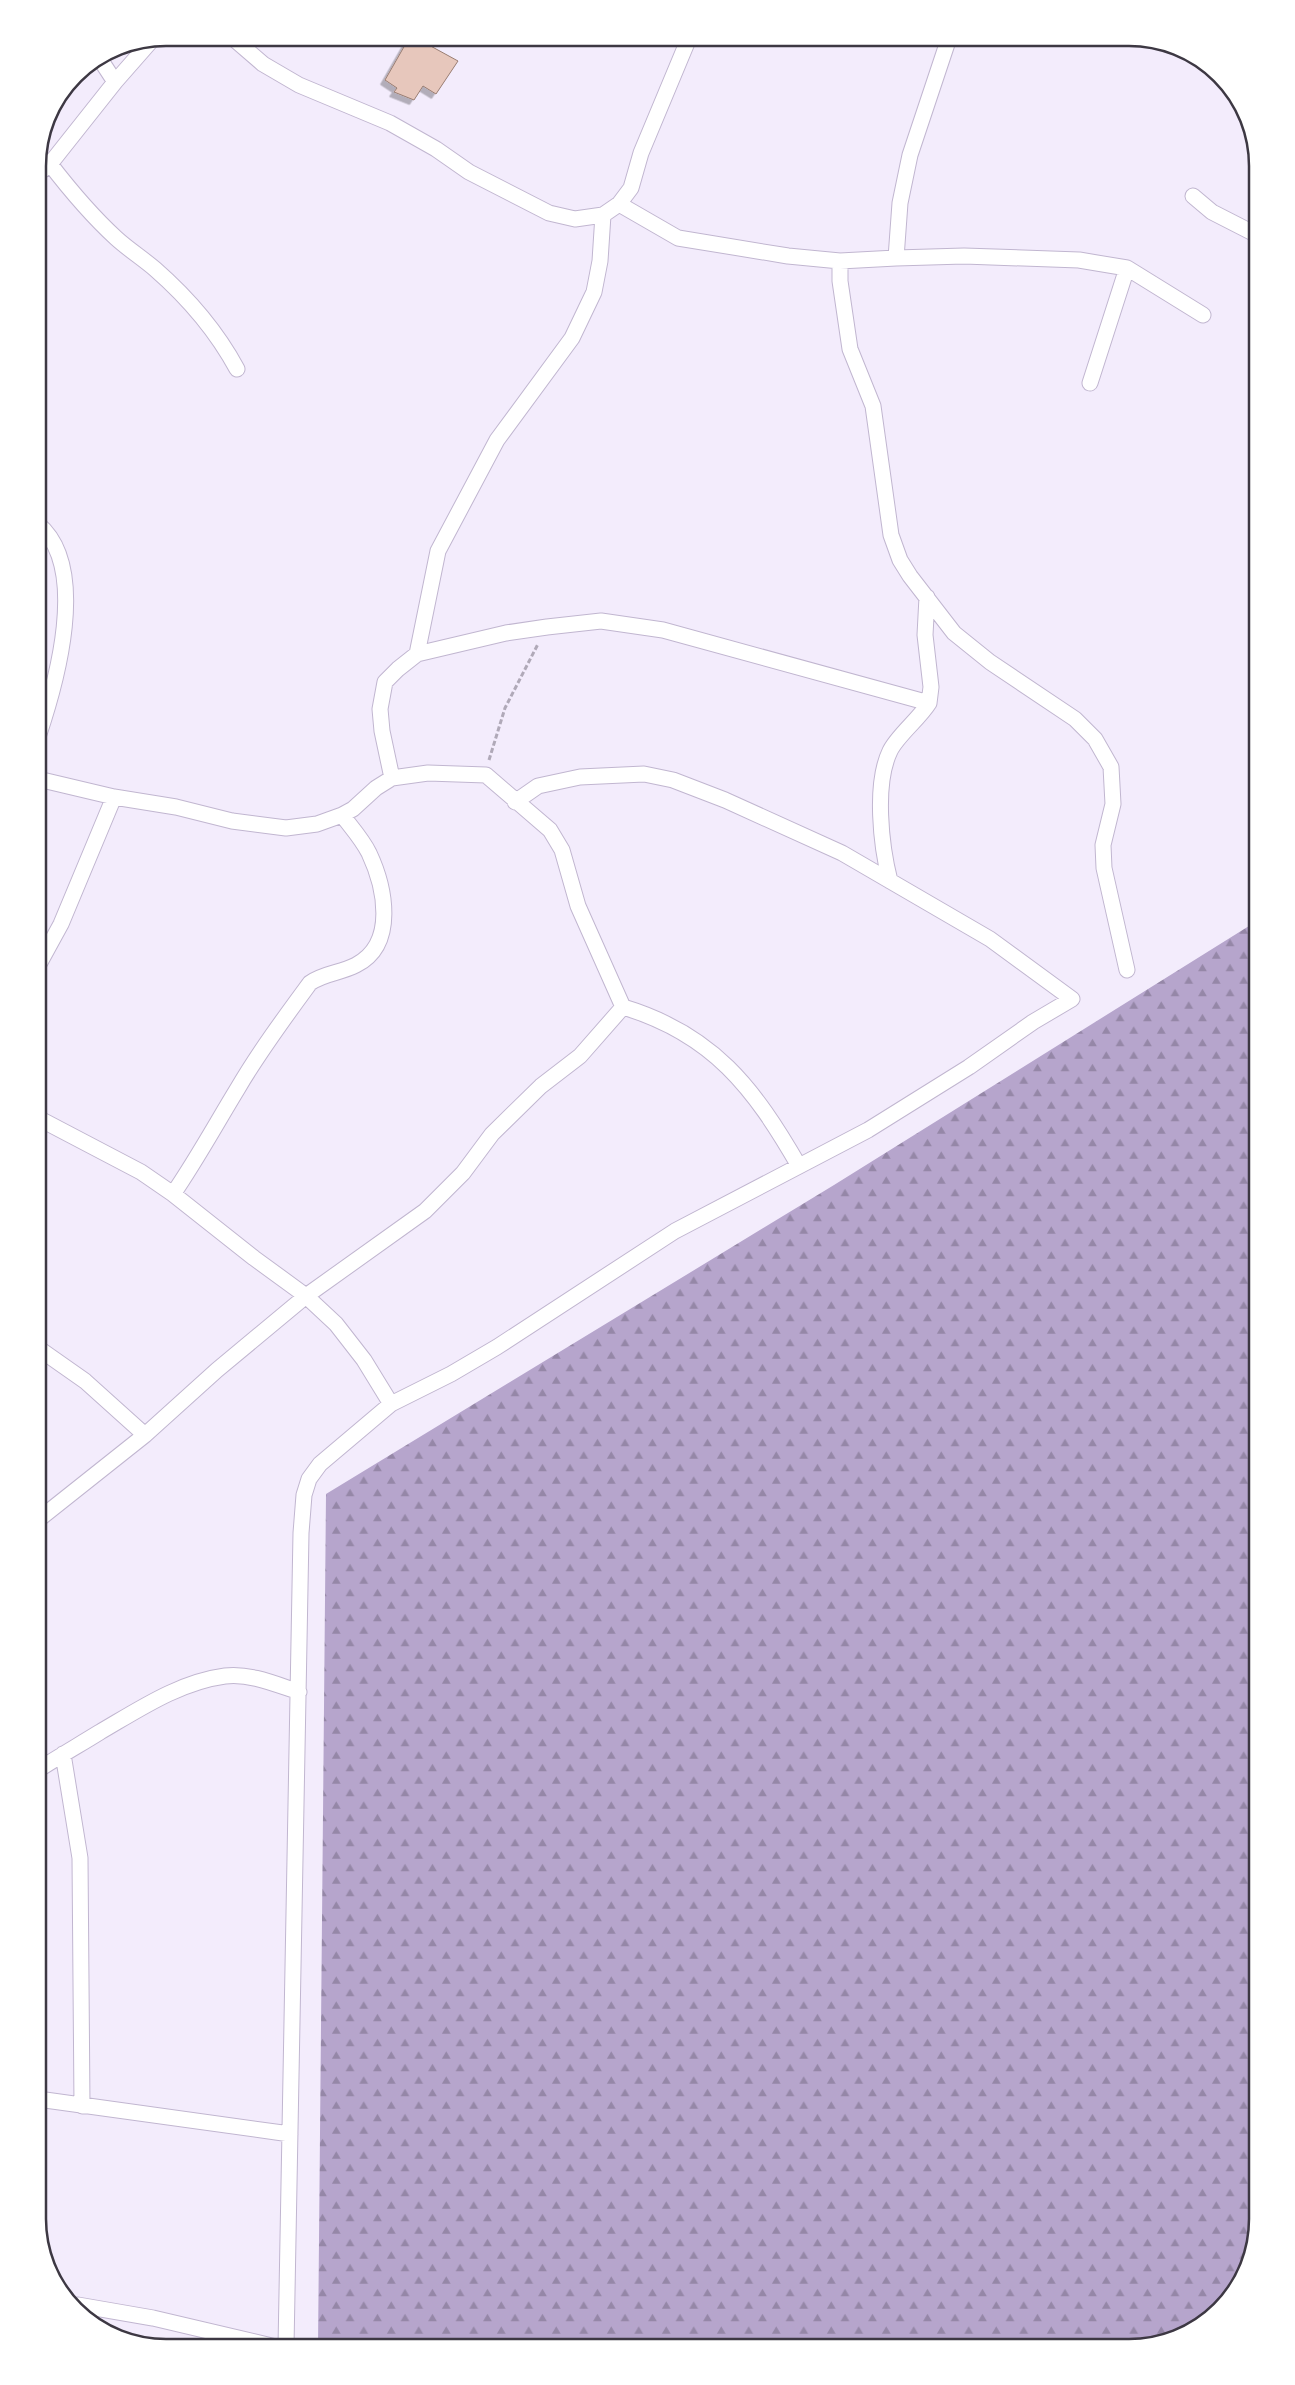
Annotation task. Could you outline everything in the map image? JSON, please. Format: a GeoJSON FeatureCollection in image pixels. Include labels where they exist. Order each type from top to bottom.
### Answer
{"type":"FeatureCollection","features":[{"type":"Feature","properties":{"kind":"street"},"geometry":{"type":"LineString","coordinates":[[243,47],[263,64],[299,84],[390,123],[436,149],[469,172],[525,203],[549,213],[575,218],[603,215],[619,204],[631,188],[642,153],[685,47]]}},
{"type":"Feature","properties":{"kind":"street"},"geometry":{"type":"LineString","coordinates":[[896,258],[900,203],[906,172],[918,124],[946,47]]}},
{"type":"Feature","properties":{"kind":"street"},"geometry":{"type":"LineString","coordinates":[[47,167],[143,49]]}},
{"type":"Feature","properties":{"kind":"street"},"geometry":{"type":"LineString","coordinates":[[103,64],[115,82]]}},
{"type":"Feature","properties":{"kind":"street"},"geometry":{"type":"LineString","coordinates":[[50,164],[92,215],[118,240],[156,269],[183,297],[222,341],[237,369]]}},
{"type":"Feature","properties":{"kind":"street"},"geometry":{"type":"LineString","coordinates":[[1193,196],[1212,212],[1249,230]]}},
{"type":"Feature","properties":{"kind":"street"},"geometry":{"type":"LineString","coordinates":[[619,204],[678,238],[788,256],[840,261],[964,256],[1079,260],[1127,268],[1203,315]]}},
{"type":"Feature","properties":{"kind":"street"},"geometry":{"type":"LineString","coordinates":[[417,654],[438,551],[497,440],[572,338],[594,292],[600,261],[603,215]]}},
{"type":"Feature","properties":{"kind":"street"},"geometry":{"type":"LineString","coordinates":[[840,261],[843,315],[850,349],[873,406],[891,535],[900,560],[954,633],[990,662],[1075,719],[1095,739],[1111,767],[1113,804],[1103,845],[1104,868],[1127,970]]}},
{"type":"Feature","properties":{"kind":"street"},"geometry":{"type":"LineString","coordinates":[[1090,383],[1127,268]]}},
{"type":"Feature","properties":{"kind":"street"},"geometry":{"type":"LineString","coordinates":[[47,534],[59,556],[66,601],[66,626],[47,705]]}},
{"type":"Feature","properties":{"kind":"street"},"geometry":{"type":"LineString","coordinates":[[890,881],[882,850],[882,775],[890,750],[919,719],[929,703],[931,687],[925,634],[927,597]]}},
{"type":"Feature","properties":{"kind":"street"},"geometry":{"type":"LineString","coordinates":[[392,778],[381,724],[380,709],[385,682],[417,654],[506,633],[547,627],[602,621],[663,630],[929,703]]}},
{"type":"Feature","properties":{"kind":"street"},"geometry":{"type":"LineString","coordinates":[[47,781],[114,797],[176,806],[232,820],[286,828],[317,824],[342,816],[353,809],[376,788],[392,778],[428,774],[486,775],[515,802],[550,830],[562,850],[578,906],[623,1007],[675,1027],[704,1045],[743,1082],[773,1122],[799,1166]]}},
{"type":"Feature","properties":{"kind":"street"},"geometry":{"type":"LineString","coordinates":[[286,2338],[304,1495],[309,1479],[320,1464],[391,1404],[451,1374],[498,1347],[675,1230],[868,1130],[969,1067],[1033,1022],[1072,999],[990,939],[842,853],[725,800],[673,780],[644,774],[580,777],[538,786],[515,802]]}},
{"type":"Feature","properties":{"kind":"street"},"geometry":{"type":"LineString","coordinates":[[47,950],[61,924],[114,797]]}},
{"type":"Feature","properties":{"kind":"street"},"geometry":{"type":"LineString","coordinates":[[174,1194],[205,1146],[238,1087],[310,983],[318,978],[356,965],[369,955],[381,940],[383,893],[375,867],[368,850],[342,816]]}},
{"type":"Feature","properties":{"kind":"street"},"geometry":{"type":"LineString","coordinates":[[46,1513],[145,1435],[306,1296],[425,1211],[463,1174],[492,1134],[541,1086],[580,1056],[623,1007]]}},
{"type":"Feature","properties":{"kind":"street"},"geometry":{"type":"LineString","coordinates":[[47,1122],[141,1172],[174,1194],[254,1258],[306,1296],[342,1331],[364,1360],[391,1404]]}},
{"type":"Feature","properties":{"kind":"street"},"geometry":{"type":"LineString","coordinates":[[46,1354],[85,1381],[145,1435]]}},
{"type":"Feature","properties":{"kind":"street"},"geometry":{"type":"LineString","coordinates":[[46,1765],[145,1706],[189,1685],[225,1676],[243,1676],[299,1692]]}},
{"type":"Feature","properties":{"kind":"street"},"geometry":{"type":"LineString","coordinates":[[63,1754],[80,1858],[82,2106]]}},
{"type":"Feature","properties":{"kind":"street"},"geometry":{"type":"LineString","coordinates":[[46,2100],[290,2134]]}},
{"type":"Feature","properties":{"kind":"street"},"geometry":{"type":"LineString","coordinates":[[84,2306],[153,2318],[238,2338]]}},
{"type":"Feature","properties":{"kind":"path"},"geometry":{"type":"LineString","coordinates":[[486,775],[492,746],[505,708],[547,627]]}},
{"type":"Feature","properties":{"kind":"green space"},"geometry":{"type":"Polygon","coordinates":[[[1249,926],[1249,2218],[1245,2250],[1236,2272],[1219,2298],[1202,2314],[1175,2330],[1144,2338],[318,2338],[326,1494],[834,1185],[1249,926]]]}},
{"type":"Feature","properties":{"kind":"building"},"geometry":{"type":"Polygon","coordinates":[[[404,47],[432,47],[458,61],[436,94],[423,86],[414,100],[394,92],[397,88],[385,80],[404,47]]]}}]}
